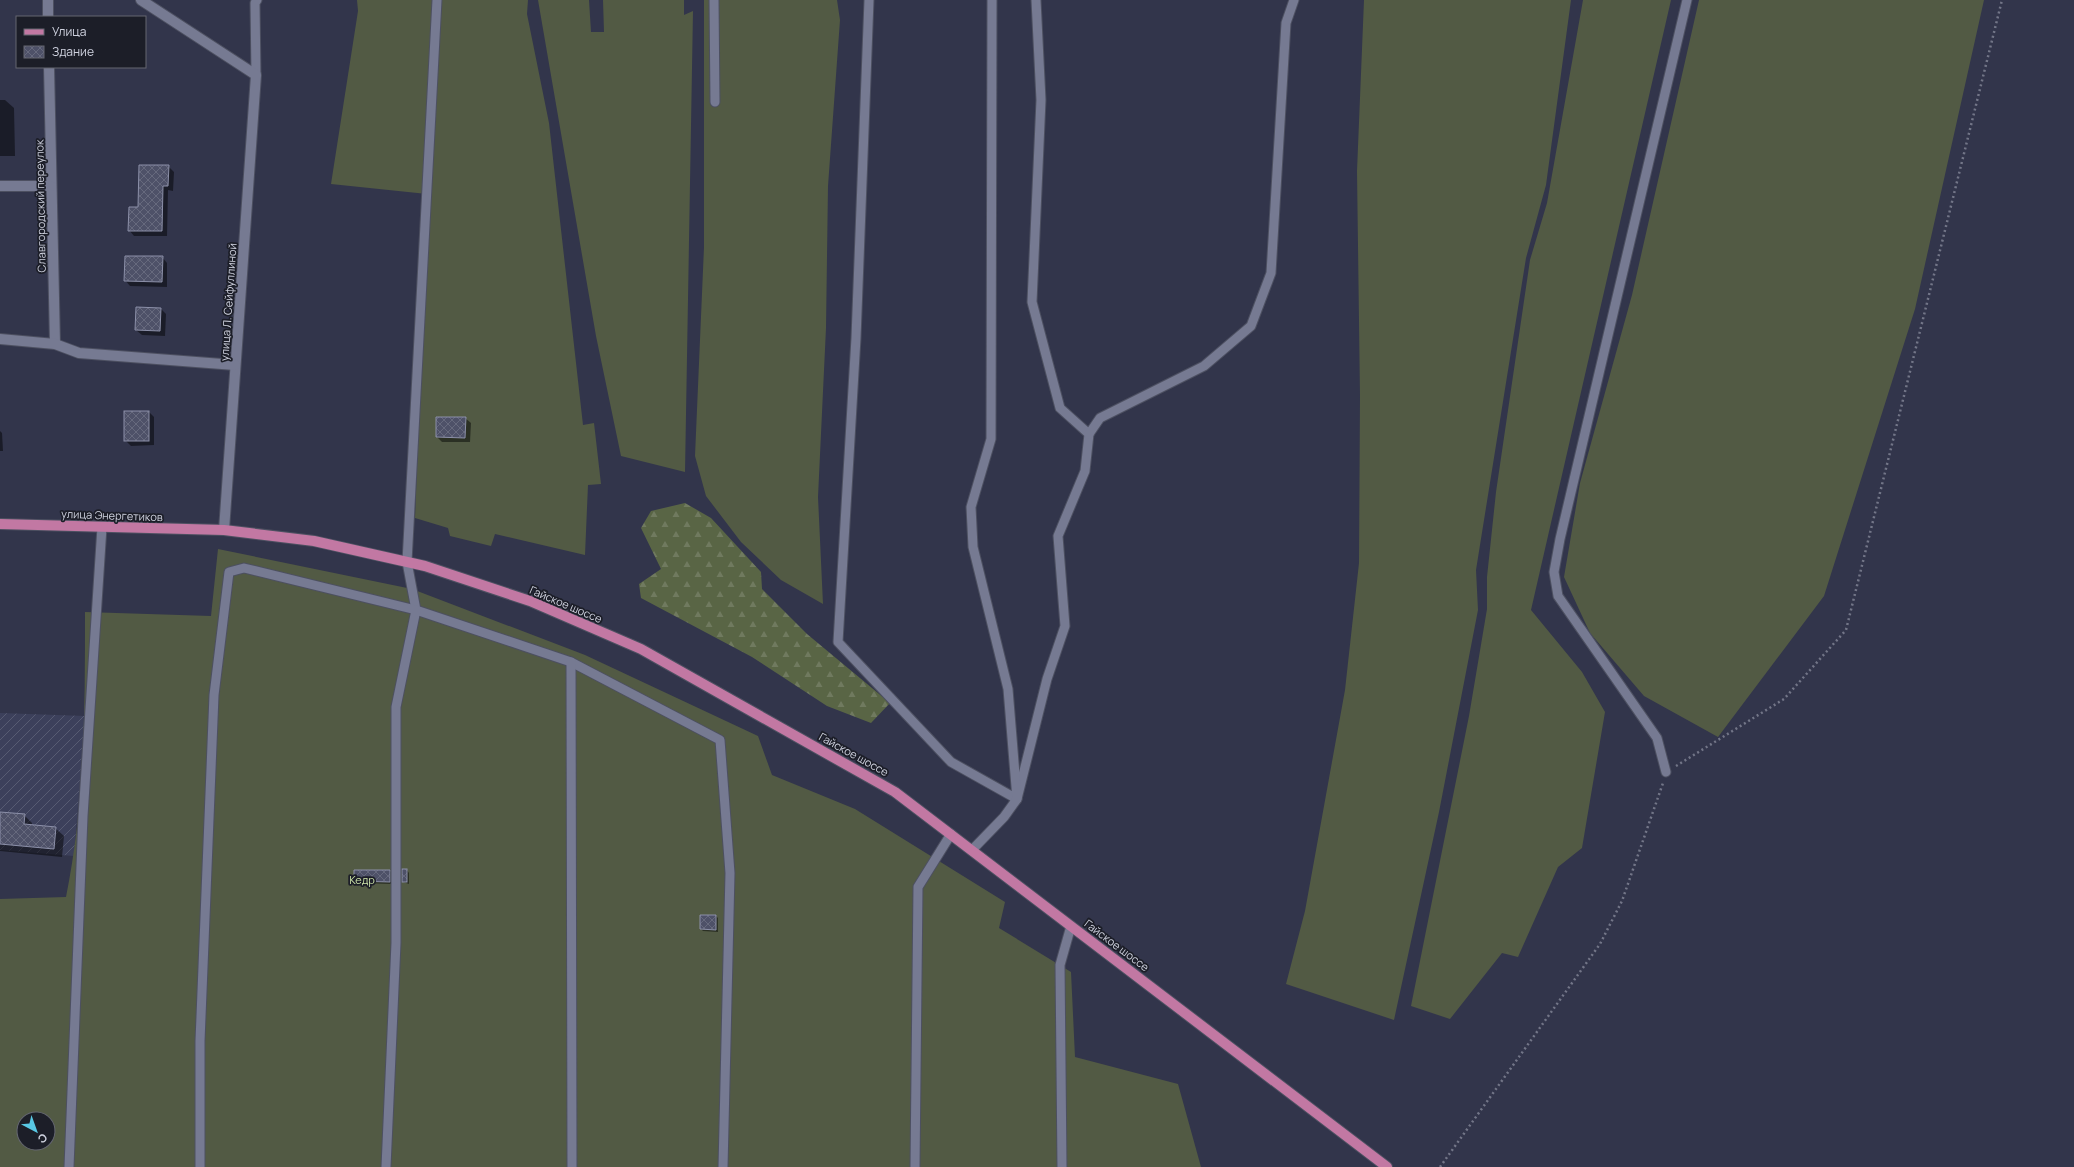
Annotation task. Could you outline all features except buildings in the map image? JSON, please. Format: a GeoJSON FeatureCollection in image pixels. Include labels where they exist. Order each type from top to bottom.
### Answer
{"type":"FeatureCollection","features":[{"type":"Feature","properties":{"kind":"main road","name":"улица Энергетиков"},"geometry":{"type":"LineString","coordinates":[[0,524],[224,530]]}},
{"type":"Feature","properties":{"kind":"main road","name":"Гайское шоссе"},"geometry":{"type":"LineString","coordinates":[[224,530],[314,541],[425,566],[530,601],[641,649],[895,792],[1387,1167]]}},
{"type":"Feature","properties":{"kind":"street"},"geometry":{"type":"LineString","coordinates":[[48,0],[48,16]]}},
{"type":"Feature","properties":{"kind":"street"},"geometry":{"type":"LineString","coordinates":[[141,0],[256,75]]}},
{"type":"Feature","properties":{"kind":"street","name":"Славгородский переулок"},"geometry":{"type":"LineString","coordinates":[[49,68],[55,344]]}},
{"type":"Feature","properties":{"kind":"street","name":"улица Л. Сейфуллиной"},"geometry":{"type":"LineString","coordinates":[[224,530],[256,75]]}},
{"type":"Feature","properties":{"kind":"street"},"geometry":{"type":"LineString","coordinates":[[0,186],[51,186]]}},
{"type":"Feature","properties":{"kind":"street"},"geometry":{"type":"LineString","coordinates":[[0,340],[55,344],[79,353],[236,365]]}},
{"type":"Feature","properties":{"kind":"lane"},"geometry":{"type":"LineString","coordinates":[[256,75],[255,3],[257,0]]}},
{"type":"Feature","properties":{"kind":"lane"},"geometry":{"type":"LineString","coordinates":[[386,1167],[396,943],[396,707],[416,610],[407,562],[437,0]]}},
{"type":"Feature","properties":{"kind":"lane"},"geometry":{"type":"LineString","coordinates":[[714,0],[715,102]]}},
{"type":"Feature","properties":{"kind":"lane"},"geometry":{"type":"LineString","coordinates":[[869,0],[856,338],[838,642],[950,762],[1017,799]]}},
{"type":"Feature","properties":{"kind":"lane"},"geometry":{"type":"LineString","coordinates":[[992,0],[991,439],[971,507],[973,547],[1008,689],[1017,799]]}},
{"type":"Feature","properties":{"kind":"lane"},"geometry":{"type":"LineString","coordinates":[[1036,0],[1041,100],[1032,302],[1060,408],[1089,434]]}},
{"type":"Feature","properties":{"kind":"lane"},"geometry":{"type":"LineString","coordinates":[[972,850],[1004,817],[1017,799],[1046,679],[1065,626],[1058,536],[1085,471],[1089,434],[1100,418],[1204,366],[1251,326],[1271,273],[1286,23],[1294,0]]}},
{"type":"Feature","properties":{"kind":"lane"},"geometry":{"type":"LineString","coordinates":[[1666,772],[1657,738],[1558,596],[1554,572],[1561,531],[1687,0]]}},
{"type":"Feature","properties":{"kind":"lane"},"geometry":{"type":"LineString","coordinates":[[69,1167],[83,816],[102,527]]}},
{"type":"Feature","properties":{"kind":"lane"},"geometry":{"type":"LineString","coordinates":[[200,1167],[200,1041],[214,703],[229,572],[244,568],[416,610],[571,662],[720,740],[730,873],[723,1167]]}},
{"type":"Feature","properties":{"kind":"lane"},"geometry":{"type":"LineString","coordinates":[[571,662],[572,1167]]}},
{"type":"Feature","properties":{"kind":"lane"},"geometry":{"type":"LineString","coordinates":[[915,1167],[918,887],[951,834]]}},
{"type":"Feature","properties":{"kind":"lane"},"geometry":{"type":"LineString","coordinates":[[1062,1167],[1060,965],[1071,926]]}},
{"type":"Feature","properties":{"kind":"path"},"geometry":{"type":"LineString","coordinates":[[1440,1167],[1600,944],[1622,901],[1666,772],[1784,699],[1846,630],[2002,0]]}},
{"type":"Feature","properties":{"kind":"shaded area"},"geometry":{"type":"Polygon","coordinates":[[[0,713],[85,716],[74,856],[0,850],[0,713]]]}},
{"type":"Feature","properties":{"kind":"green space"},"geometry":{"type":"Polygon","coordinates":[[[357,0],[528,0],[527,14],[549,123],[583,425],[594,423],[601,484],[588,485],[585,555],[495,534],[491,546],[450,536],[448,528],[415,518],[427,194],[331,184],[358,11],[357,0]]]}},
{"type":"Feature","properties":{"kind":"green space"},"geometry":{"type":"Polygon","coordinates":[[[538,0],[589,0],[591,32],[604,32],[603,0],[684,0],[684,15],[693,11],[685,472],[621,456],[596,336],[538,0]]]}},
{"type":"Feature","properties":{"kind":"green space"},"geometry":{"type":"Polygon","coordinates":[[[704,0],[837,0],[840,20],[828,186],[826,328],[818,497],[823,604],[781,580],[741,542],[706,496],[695,456],[704,247],[704,0]]]}},
{"type":"Feature","properties":{"kind":"green space"},"geometry":{"type":"Polygon","coordinates":[[[1364,0],[1571,0],[1546,185],[1526,258],[1476,570],[1478,610],[1439,812],[1394,1020],[1286,984],[1305,911],[1345,690],[1359,563],[1360,396],[1357,171],[1364,0]]]}},
{"type":"Feature","properties":{"kind":"green space"},"geometry":{"type":"Polygon","coordinates":[[[1583,0],[1671,0],[1531,610],[1582,672],[1605,712],[1582,848],[1558,867],[1518,957],[1502,953],[1450,1019],[1411,1006],[1469,716],[1487,609],[1487,577],[1496,492],[1530,260],[1547,203],[1583,0]]]}},
{"type":"Feature","properties":{"kind":"green space"},"geometry":{"type":"Polygon","coordinates":[[[1699,0],[1984,0],[1915,309],[1824,596],[1718,737],[1644,696],[1590,633],[1564,577],[1580,483],[1632,295],[1699,0]]]}},
{"type":"Feature","properties":{"kind":"green space"},"geometry":{"type":"Polygon","coordinates":[[[685,503],[711,518],[761,572],[762,589],[807,634],[890,703],[871,723],[827,706],[752,657],[641,598],[639,584],[661,569],[641,528],[651,511],[685,503]]]}},
{"type":"Feature","properties":{"kind":"green space","name":"Кедр"},"geometry":{"type":"Polygon","coordinates":[[[218,549],[412,589],[585,655],[758,736],[772,775],[855,809],[1005,902],[999,928],[1071,972],[1075,1057],[1178,1084],[1201,1167],[0,1167],[0,899],[66,897],[77,827],[83,755],[85,612],[211,616],[218,549]]]}}]}
